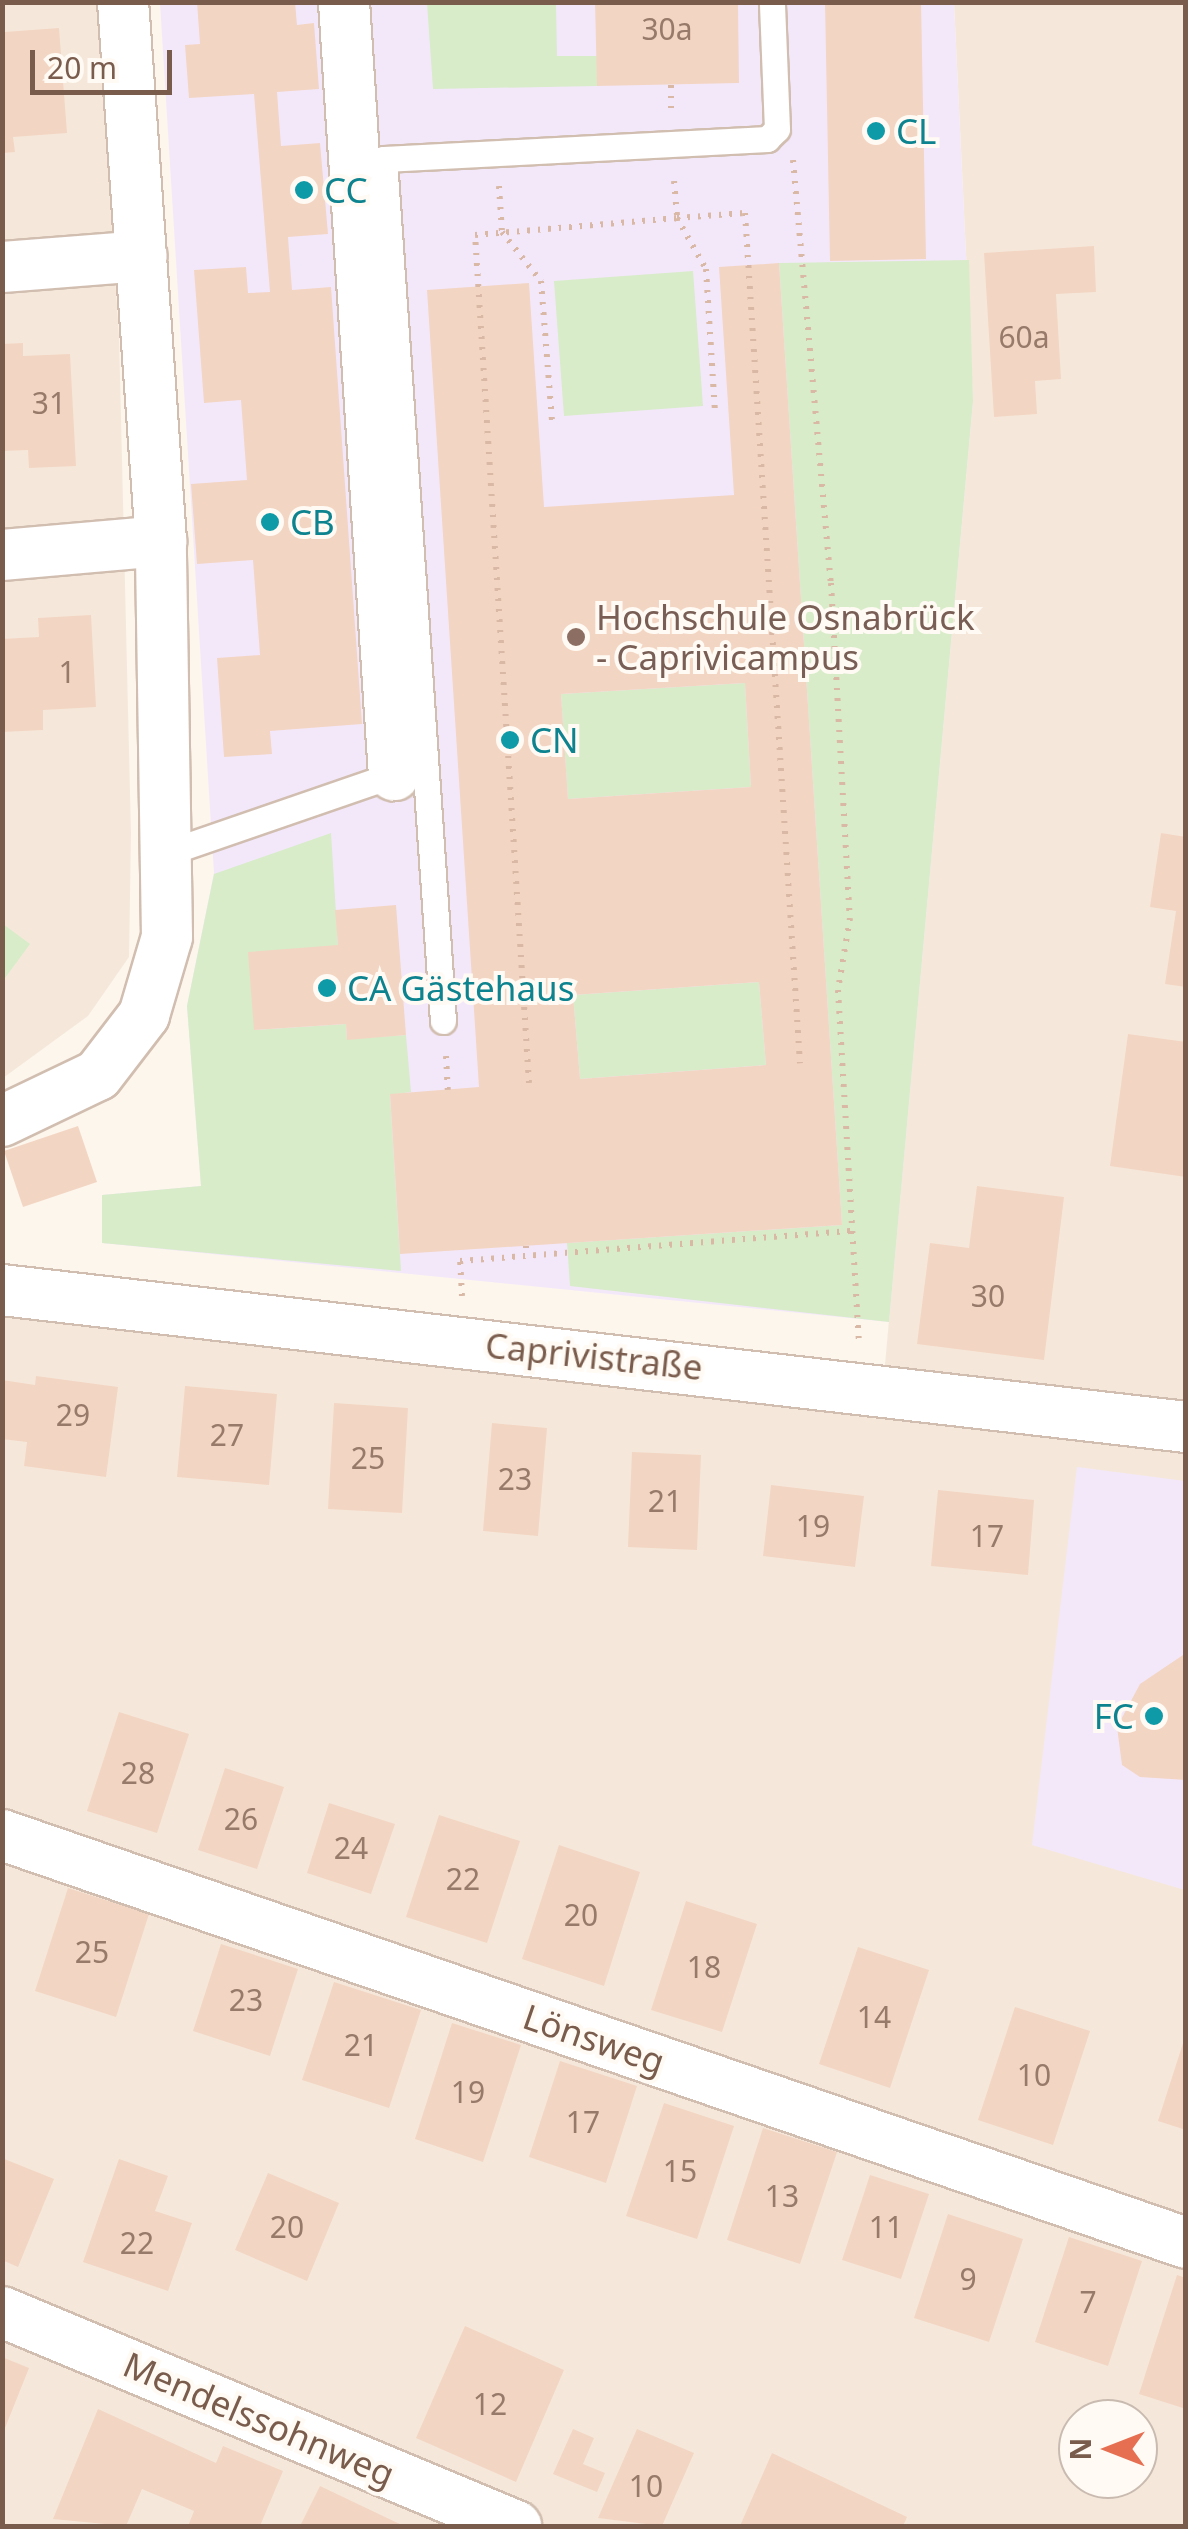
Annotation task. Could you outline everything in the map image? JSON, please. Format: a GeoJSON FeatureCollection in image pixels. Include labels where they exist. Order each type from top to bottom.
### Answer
{"type":"FeatureCollection","features":[{"type":"Feature","properties":{"kind":"street"},"geometry":{"type":"LineString","coordinates":[[2,1121],[98,1075],[144,1014],[167,937],[172,850],[161,540],[123,2]]}},
{"type":"Feature","properties":{"kind":"street"},"geometry":{"type":"LineString","coordinates":[[344,2],[410,769]]}},
{"type":"Feature","properties":{"kind":"street"},"geometry":{"type":"LineString","coordinates":[[2,267],[142,256]]}},
{"type":"Feature","properties":{"kind":"street"},"geometry":{"type":"LineString","coordinates":[[2,555],[161,540]]}},
{"type":"Feature","properties":{"kind":"street","name":"Caprivistraße"},"geometry":{"type":"LineString","coordinates":[[2,1290],[861,1384],[1186,1428]]}},
{"type":"Feature","properties":{"kind":"street","name":"Lönsweg"},"geometry":{"type":"LineString","coordinates":[[2,1835],[1186,2243]]}},
{"type":"Feature","properties":{"kind":"street","name":"Mendelssohnweg"},"geometry":{"type":"LineString","coordinates":[[2,2312],[516,2526]]}},
{"type":"Feature","properties":{"kind":"lane"},"geometry":{"type":"LineString","coordinates":[[443,1022],[410,769],[384,159],[767,139],[777,129],[772,2]]}},
{"type":"Feature","properties":{"kind":"lane"},"geometry":{"type":"LineString","coordinates":[[172,850],[410,769]]}},
{"type":"Feature","properties":{"kind":"path"},"geometry":{"type":"LineString","coordinates":[[497,152],[502,232],[542,281],[552,420]]}},
{"type":"Feature","properties":{"kind":"path"},"geometry":{"type":"LineString","coordinates":[[798,170],[848,878],[838,990],[861,1384]]}},
{"type":"Feature","properties":{"kind":"path"},"geometry":{"type":"LineString","coordinates":[[530,1083],[475,234],[745,213],[800,1062]]}},
{"type":"Feature","properties":{"kind":"path"},"geometry":{"type":"LineString","coordinates":[[706,269],[716,411]]}},
{"type":"Feature","properties":{"kind":"path"},"geometry":{"type":"LineString","coordinates":[[460,1261],[853,1232]]}},
{"type":"Feature","properties":{"kind":"path"},"geometry":{"type":"LineString","coordinates":[[526,1246],[526,1256]]}},
{"type":"Feature","properties":{"kind":"shaded area"},"geometry":{"type":"Polygon","coordinates":[[[3,3],[97,3],[119,335],[131,834],[129,957],[88,1016],[3,1078],[3,981],[29,944],[2,924],[3,3]]]}},
{"type":"Feature","properties":{"kind":"shaded area","name":"Hochschule Osnabrück - Caprivicampus"},"geometry":{"type":"Polygon","coordinates":[[[160,3],[954,3],[973,401],[889,1322],[102,1243],[102,1195],[201,1186],[187,1006],[214,873],[160,3]]]}},
{"type":"Feature","properties":{"kind":"shaded area"},"geometry":{"type":"Polygon","coordinates":[[[954,3],[1185,3],[1185,2526],[3,2526],[3,1308],[880,1419],[973,401],[954,3]]]}},
{"type":"Feature","properties":{"kind":"shaded area"},"geometry":{"type":"Polygon","coordinates":[[[1077,1467],[1185,1481],[1185,1890],[1032,1845],[1077,1467]]]}},
{"type":"Feature","properties":{"kind":"green space"},"geometry":{"type":"Polygon","coordinates":[[[427,3],[556,3],[557,56],[597,56],[597,86],[433,89],[427,3]]]}},
{"type":"Feature","properties":{"kind":"green space"},"geometry":{"type":"Polygon","coordinates":[[[969,260],[973,401],[889,1322],[570,1286],[567,1243],[842,1225],[779,263],[969,260]]]}},
{"type":"Feature","properties":{"kind":"green space"},"geometry":{"type":"Polygon","coordinates":[[[693,271],[703,406],[564,416],[554,281],[693,271]]]}},
{"type":"Feature","properties":{"kind":"green space"},"geometry":{"type":"Polygon","coordinates":[[[745,683],[751,787],[568,799],[561,694],[745,683]]]}},
{"type":"Feature","properties":{"kind":"green space"},"geometry":{"type":"Polygon","coordinates":[[[331,833],[338,945],[254,1030],[346,1024],[347,1039],[406,1035],[411,1092],[390,1095],[401,1271],[102,1243],[102,1195],[201,1186],[187,1006],[214,874],[331,833]]]}},
{"type":"Feature","properties":{"kind":"green space"},"geometry":{"type":"Polygon","coordinates":[[[3,924],[30,944],[3,981],[3,924]]]}},
{"type":"Feature","properties":{"kind":"green space"},"geometry":{"type":"Polygon","coordinates":[[[759,982],[766,1065],[580,1079],[573,995],[759,982]]]}},
{"type":"Feature","properties":{"kind":"building","name":"CB"},"geometry":{"type":"Polygon","coordinates":[[[197,2],[295,2],[297,25],[314,23],[319,89],[277,92],[281,146],[320,143],[328,234],[288,237],[292,290],[331,287],[362,724],[270,731],[272,754],[224,757],[217,658],[260,655],[253,560],[197,564],[191,484],[247,480],[241,400],[204,403],[194,270],[246,267],[248,293],[270,292],[254,94],[189,98],[185,45],[200,44],[197,2]]]}},
{"type":"Feature","properties":{"kind":"building"},"geometry":{"type":"Polygon","coordinates":[[[595,2],[738,2],[739,83],[597,86],[595,2]]]}},
{"type":"Feature","properties":{"kind":"building","name":"CL"},"geometry":{"type":"Polygon","coordinates":[[[825,2],[921,2],[926,259],[830,261],[825,2]]]}},
{"type":"Feature","properties":{"kind":"building"},"geometry":{"type":"Polygon","coordinates":[[[59,28],[67,133],[13,137],[15,152],[2,153],[5,32],[59,28]]]}},
{"type":"Feature","properties":{"kind":"building"},"geometry":{"type":"Polygon","coordinates":[[[1094,246],[1096,292],[1056,294],[1061,379],[1035,381],[1037,414],[994,417],[984,253],[1094,246]]]}},
{"type":"Feature","properties":{"kind":"building","name":"CN"},"geometry":{"type":"Polygon","coordinates":[[[779,263],[842,1225],[400,1254],[390,1094],[479,1087],[427,290],[529,283],[544,507],[734,495],[719,267],[779,263]],[[745,683],[561,694],[568,799],[751,787],[745,683]],[[759,982],[573,995],[580,1079],[766,1065],[759,982]]]}},
{"type":"Feature","properties":{"kind":"building"},"geometry":{"type":"Polygon","coordinates":[[[23,343],[23,356],[70,354],[76,466],[29,468],[28,450],[2,451],[2,344],[23,343]]]}},
{"type":"Feature","properties":{"kind":"building"},"geometry":{"type":"Polygon","coordinates":[[[91,615],[96,707],[43,710],[43,730],[2,732],[2,639],[39,637],[38,618],[91,615]]]}},
{"type":"Feature","properties":{"kind":"building"},"geometry":{"type":"Polygon","coordinates":[[[1161,833],[1186,837],[1186,987],[1165,984],[1176,911],[1150,907],[1161,833]]]}},
{"type":"Feature","properties":{"kind":"building","name":"CA Gästehaus"},"geometry":{"type":"Polygon","coordinates":[[[396,905],[406,1035],[347,1040],[346,1024],[254,1030],[248,952],[338,945],[335,910],[396,905]]]}},
{"type":"Feature","properties":{"kind":"building"},"geometry":{"type":"Polygon","coordinates":[[[1128,1034],[1186,1042],[1186,1177],[1110,1166],[1128,1034]]]}},
{"type":"Feature","properties":{"kind":"building"},"geometry":{"type":"Polygon","coordinates":[[[78,1126],[97,1182],[23,1207],[4,1151],[78,1126]]]}},
{"type":"Feature","properties":{"kind":"building"},"geometry":{"type":"Polygon","coordinates":[[[977,1186],[1064,1197],[1044,1360],[917,1344],[930,1243],[969,1248],[977,1186]]]}},
{"type":"Feature","properties":{"kind":"building"},"geometry":{"type":"Polygon","coordinates":[[[36,1376],[118,1387],[106,1477],[24,1466],[27,1442],[2,1439],[2,1380],[35,1385],[36,1376]]]}},
{"type":"Feature","properties":{"kind":"building"},"geometry":{"type":"Polygon","coordinates":[[[185,1386],[277,1394],[269,1485],[177,1477],[185,1386]]]}},
{"type":"Feature","properties":{"kind":"building"},"geometry":{"type":"Polygon","coordinates":[[[334,1403],[408,1408],[402,1513],[328,1509],[334,1403]]]}},
{"type":"Feature","properties":{"kind":"building"},"geometry":{"type":"Polygon","coordinates":[[[492,1423],[547,1428],[538,1536],[483,1531],[492,1423]]]}},
{"type":"Feature","properties":{"kind":"building"},"geometry":{"type":"Polygon","coordinates":[[[632,1452],[701,1455],[697,1550],[628,1547],[632,1452]]]}},
{"type":"Feature","properties":{"kind":"building"},"geometry":{"type":"Polygon","coordinates":[[[771,1485],[864,1496],[855,1567],[763,1556],[771,1485]]]}},
{"type":"Feature","properties":{"kind":"building"},"geometry":{"type":"Polygon","coordinates":[[[938,1490],[1034,1500],[1028,1575],[931,1566],[938,1490]]]}},
{"type":"Feature","properties":{"kind":"building","name":"FC"},"geometry":{"type":"Polygon","coordinates":[[[1186,1653],[1186,1780],[1140,1777],[1122,1765],[1117,1727],[1140,1684],[1186,1653]]]}},
{"type":"Feature","properties":{"kind":"building"},"geometry":{"type":"Polygon","coordinates":[[[119,1712],[189,1734],[157,1833],[87,1811],[119,1712]]]}},
{"type":"Feature","properties":{"kind":"building"},"geometry":{"type":"Polygon","coordinates":[[[225,1768],[284,1787],[257,1869],[198,1850],[225,1768]]]}},
{"type":"Feature","properties":{"kind":"building"},"geometry":{"type":"Polygon","coordinates":[[[329,1803],[395,1824],[371,1894],[307,1873],[329,1803]]]}},
{"type":"Feature","properties":{"kind":"building"},"geometry":{"type":"Polygon","coordinates":[[[439,1815],[520,1841],[487,1943],[406,1917],[439,1815]]]}},
{"type":"Feature","properties":{"kind":"building"},"geometry":{"type":"Polygon","coordinates":[[[559,1845],[640,1872],[604,1986],[522,1959],[559,1845]]]}},
{"type":"Feature","properties":{"kind":"building"},"geometry":{"type":"Polygon","coordinates":[[[68,1888],[149,1914],[116,2017],[35,1991],[68,1888]]]}},
{"type":"Feature","properties":{"kind":"building"},"geometry":{"type":"Polygon","coordinates":[[[686,1901],[757,1924],[722,2032],[651,2010],[686,1901]]]}},
{"type":"Feature","properties":{"kind":"building"},"geometry":{"type":"Polygon","coordinates":[[[221,1944],[298,1969],[270,2056],[193,2031],[221,1944]]]}},
{"type":"Feature","properties":{"kind":"building"},"geometry":{"type":"Polygon","coordinates":[[[858,1947],[929,1970],[890,2088],[819,2064],[858,1947]]]}},
{"type":"Feature","properties":{"kind":"building"},"geometry":{"type":"Polygon","coordinates":[[[334,1982],[421,2010],[389,2108],[302,2080],[334,1982]]]}},
{"type":"Feature","properties":{"kind":"building"},"geometry":{"type":"Polygon","coordinates":[[[1015,2007],[1090,2031],[1053,2145],[978,2120],[1015,2007]]]}},
{"type":"Feature","properties":{"kind":"building"},"geometry":{"type":"Polygon","coordinates":[[[452,2023],[521,2045],[483,2162],[415,2139],[452,2023]]]}},
{"type":"Feature","properties":{"kind":"building"},"geometry":{"type":"Polygon","coordinates":[[[1186,2037],[1186,2130],[1158,2121],[1186,2037]]]}},
{"type":"Feature","properties":{"kind":"building"},"geometry":{"type":"Polygon","coordinates":[[[560,2061],[637,2086],[606,2183],[529,2157],[560,2061]]]}},
{"type":"Feature","properties":{"kind":"building"},"geometry":{"type":"Polygon","coordinates":[[[664,2103],[734,2126],[697,2239],[626,2216],[664,2103]]]}},
{"type":"Feature","properties":{"kind":"building"},"geometry":{"type":"Polygon","coordinates":[[[763,2128],[837,2152],[800,2264],[727,2240],[763,2128]]]}},
{"type":"Feature","properties":{"kind":"building"},"geometry":{"type":"Polygon","coordinates":[[[2,2158],[54,2179],[18,2267],[2,2260],[2,2158]]]}},
{"type":"Feature","properties":{"kind":"building"},"geometry":{"type":"Polygon","coordinates":[[[119,2159],[168,2176],[155,2211],[192,2223],[168,2291],[83,2262],[119,2159]]]}},
{"type":"Feature","properties":{"kind":"building"},"geometry":{"type":"Polygon","coordinates":[[[268,2173],[339,2203],[307,2281],[235,2250],[268,2173]]]}},
{"type":"Feature","properties":{"kind":"building"},"geometry":{"type":"Polygon","coordinates":[[[870,2175],[929,2194],[901,2279],[842,2260],[870,2175]]]}},
{"type":"Feature","properties":{"kind":"building"},"geometry":{"type":"Polygon","coordinates":[[[948,2214],[1023,2239],[989,2342],[914,2318],[948,2214]]]}},
{"type":"Feature","properties":{"kind":"building"},"geometry":{"type":"Polygon","coordinates":[[[1069,2237],[1142,2261],[1108,2366],[1035,2342],[1069,2237]]]}},
{"type":"Feature","properties":{"kind":"building"},"geometry":{"type":"Polygon","coordinates":[[[1177,2275],[1186,2278],[1186,2409],[1139,2394],[1177,2275]]]}},
{"type":"Feature","properties":{"kind":"building"},"geometry":{"type":"Polygon","coordinates":[[[465,2326],[564,2370],[516,2482],[416,2438],[465,2326]]]}},
{"type":"Feature","properties":{"kind":"building"},"geometry":{"type":"Polygon","coordinates":[[[2,2357],[29,2368],[3,2433],[2,2433],[2,2357]]]}},
{"type":"Feature","properties":{"kind":"building"},"geometry":{"type":"Polygon","coordinates":[[[98,2409],[216,2463],[223,2446],[283,2471],[260,2526],[188,2526],[194,2511],[142,2489],[126,2526],[53,2519],[98,2409]]]}},
{"type":"Feature","properties":{"kind":"building"},"geometry":{"type":"Polygon","coordinates":[[[573,2429],[594,2438],[583,2464],[605,2473],[597,2492],[553,2474],[573,2429]]]}},
{"type":"Feature","properties":{"kind":"building"},"geometry":{"type":"Polygon","coordinates":[[[637,2429],[694,2453],[662,2526],[598,2518],[637,2429]]]}},
{"type":"Feature","properties":{"kind":"building"},"geometry":{"type":"Polygon","coordinates":[[[772,2453],[907,2517],[903,2526],[740,2526],[772,2453]]]}},
{"type":"Feature","properties":{"kind":"building"},"geometry":{"type":"Polygon","coordinates":[[[320,2486],[404,2526],[300,2526],[320,2486]]]}},
{"type":"Feature","properties":{"kind":"place","name":"CL"},"geometry":{"type":"Point","coordinates":[876,131]}},
{"type":"Feature","properties":{"kind":"place","name":"CC"},"geometry":{"type":"Point","coordinates":[304,190]}},
{"type":"Feature","properties":{"kind":"place","name":"CB"},"geometry":{"type":"Point","coordinates":[270,522]}},
{"type":"Feature","properties":{"kind":"place","name":"Hochschule Osnabrück - Caprivicampus"},"geometry":{"type":"Point","coordinates":[576,637]}},
{"type":"Feature","properties":{"kind":"place","name":"CN"},"geometry":{"type":"Point","coordinates":[510,740]}},
{"type":"Feature","properties":{"kind":"place","name":"CA Gästehaus"},"geometry":{"type":"Point","coordinates":[327,988]}},
{"type":"Feature","properties":{"kind":"place","name":"FC"},"geometry":{"type":"Point","coordinates":[1154,1716]}}]}
